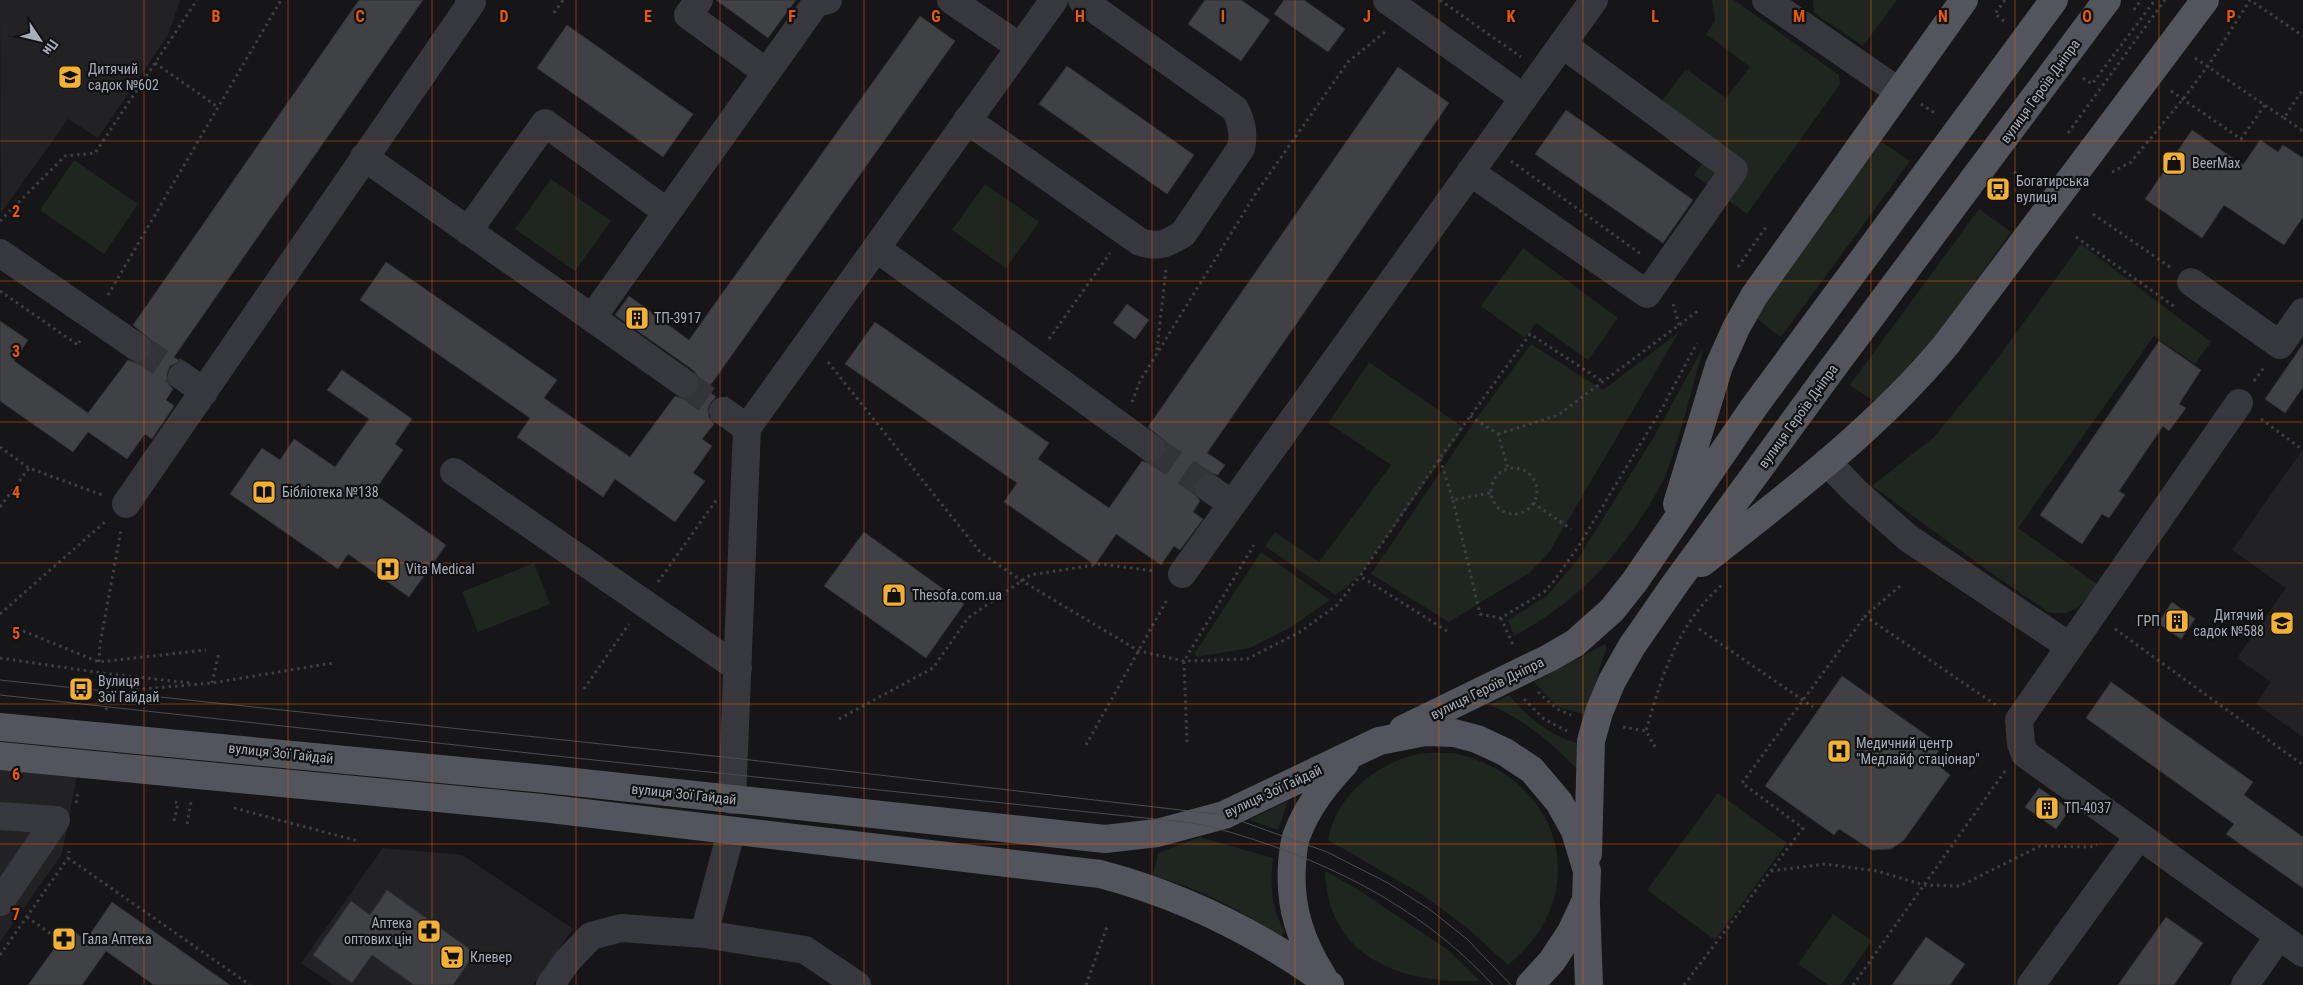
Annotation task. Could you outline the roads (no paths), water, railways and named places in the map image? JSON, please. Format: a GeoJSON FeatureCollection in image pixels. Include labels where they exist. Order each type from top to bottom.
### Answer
{"type":"FeatureCollection","features":[{"type":"Feature","properties":{"kind":"main road","name":"вулиця Героїв Дніпра"},"geometry":{"type":"LineString","coordinates":[[1666,537],[1685,482],[1719,366],[1736,328],[1754,296],[1909,97],[1964,0]]}},
{"type":"Feature","properties":{"kind":"main road","name":"вулиця Героїв Дніпра"},"geometry":{"type":"LineString","coordinates":[[1379,741],[1524,672],[1575,643],[1612,610],[1636,581],[1754,407],[2054,0]]}},
{"type":"Feature","properties":{"kind":"main road","name":"вулиця Героїв Дніпра"},"geometry":{"type":"LineString","coordinates":[[1586,900],[1591,741],[1596,722],[1612,682],[1632,646],[1675,584],[2106,0]]}},
{"type":"Feature","properties":{"kind":"main road"},"geometry":{"type":"LineString","coordinates":[[1675,584],[1827,462],[1909,387],[1946,345],[2205,0]]}},
{"type":"Feature","properties":{"kind":"main road","name":"вулиця Зої Гайдай"},"geometry":{"type":"LineString","coordinates":[[0,727],[516,776],[1104,839],[1157,833],[1224,816],[1379,741]]}},
{"type":"Feature","properties":{"kind":"main road"},"geometry":{"type":"LineString","coordinates":[[1379,741],[1425,732],[1454,734],[1477,739],[1505,752],[1532,770],[1558,802],[1575,831],[1587,871]]}},
{"type":"Feature","properties":{"kind":"main road"},"geometry":{"type":"LineString","coordinates":[[1328,984],[1309,955],[1298,929],[1291,887],[1294,845],[1305,816],[1323,787],[1352,754]]}},
{"type":"Feature","properties":{"kind":"main road"},"geometry":{"type":"LineString","coordinates":[[0,756],[533,808],[1108,876],[1140,885],[1225,920],[1277,948],[1328,984]]}},
{"type":"Feature","properties":{"kind":"main road"},"geometry":{"type":"LineString","coordinates":[[1530,985],[1552,961],[1571,932],[1586,900]]}},
{"type":"Feature","properties":{"kind":"main road"},"geometry":{"type":"LineString","coordinates":[[1586,900],[1589,985]]}},
{"type":"Feature","properties":{"kind":"lane"},"geometry":{"type":"LineString","coordinates":[[126,504],[472,2],[470,0]]}},
{"type":"Feature","properties":{"kind":"lane"},"geometry":{"type":"LineString","coordinates":[[699,0],[688,15],[766,72]]}},
{"type":"Feature","properties":{"kind":"lane"},"geometry":{"type":"LineString","coordinates":[[951,0],[1020,47]]}},
{"type":"Feature","properties":{"kind":"lane"},"geometry":{"type":"LineString","coordinates":[[732,800],[747,428],[1054,0]]}},
{"type":"Feature","properties":{"kind":"lane"},"geometry":{"type":"LineString","coordinates":[[967,120],[1140,242],[1154,247],[1169,242],[1182,234],[1241,148],[1243,134],[1240,119],[1234,109],[1082,0]]}},
{"type":"Feature","properties":{"kind":"lane"},"geometry":{"type":"LineString","coordinates":[[1182,574],[1594,0]]}},
{"type":"Feature","properties":{"kind":"lane"},"geometry":{"type":"LineString","coordinates":[[1766,0],[1909,97]]}},
{"type":"Feature","properties":{"kind":"lane"},"geometry":{"type":"LineString","coordinates":[[592,318],[766,72],[819,1]]}},
{"type":"Feature","properties":{"kind":"lane"},"geometry":{"type":"LineString","coordinates":[[1397,7],[1524,98]]}},
{"type":"Feature","properties":{"kind":"lane"},"geometry":{"type":"LineString","coordinates":[[1470,172],[1647,294],[1734,170],[1562,44]]}},
{"type":"Feature","properties":{"kind":"lane"},"geometry":{"type":"LineString","coordinates":[[468,231],[545,122],[667,212]]}},
{"type":"Feature","properties":{"kind":"lane"},"geometry":{"type":"LineString","coordinates":[[364,157],[684,383]]}},
{"type":"Feature","properties":{"kind":"lane"},"geometry":{"type":"LineString","coordinates":[[876,248],[1151,448]]}},
{"type":"Feature","properties":{"kind":"lane"},"geometry":{"type":"LineString","coordinates":[[0,253],[137,347]]}},
{"type":"Feature","properties":{"kind":"lane"},"geometry":{"type":"LineString","coordinates":[[2191,282],[2280,345],[2303,312]]}},
{"type":"Feature","properties":{"kind":"lane"},"geometry":{"type":"LineString","coordinates":[[182,376],[204,392]]}},
{"type":"Feature","properties":{"kind":"lane"},"geometry":{"type":"LineString","coordinates":[[2239,403],[2019,720],[2021,744],[2025,754],[2303,953]]}},
{"type":"Feature","properties":{"kind":"lane"},"geometry":{"type":"LineString","coordinates":[[723,411],[747,428]]}},
{"type":"Feature","properties":{"kind":"lane"},"geometry":{"type":"LineString","coordinates":[[1827,462],[1908,538],[2069,646]]}},
{"type":"Feature","properties":{"kind":"lane"},"geometry":{"type":"LineString","coordinates":[[454,472],[738,668]]}},
{"type":"Feature","properties":{"kind":"lane"},"geometry":{"type":"LineString","coordinates":[[1209,488],[1232,504]]}},
{"type":"Feature","properties":{"kind":"lane"},"geometry":{"type":"LineString","coordinates":[[0,816],[56,820],[0,902]]}},
{"type":"Feature","properties":{"kind":"lane"},"geometry":{"type":"LineString","coordinates":[[704,934],[731,832]]}},
{"type":"Feature","properties":{"kind":"lane"},"geometry":{"type":"LineString","coordinates":[[2031,985],[2139,836]]}},
{"type":"Feature","properties":{"kind":"lane"},"geometry":{"type":"LineString","coordinates":[[550,985],[568,960],[591,936],[621,928],[704,934],[806,950],[857,985]]}},
{"type":"Feature","properties":{"kind":"lane"},"geometry":{"type":"LineString","coordinates":[[2245,985],[2279,936]]}},
{"type":"Feature","properties":{"kind":"tunnel"},"geometry":{"type":"LineString","coordinates":[[137,347],[182,376]]}},
{"type":"Feature","properties":{"kind":"tunnel"},"geometry":{"type":"LineString","coordinates":[[684,383],[723,411]]}},
{"type":"Feature","properties":{"kind":"tunnel"},"geometry":{"type":"LineString","coordinates":[[1151,448],[1209,488]]}},
{"type":"Feature","properties":{"kind":"tram line"},"geometry":{"type":"LineString","coordinates":[[0,680],[733,758],[1224,815],[1327,852],[1388,883],[1429,909],[1467,939],[1511,985]]}},
{"type":"Feature","properties":{"kind":"tram line"},"geometry":{"type":"LineString","coordinates":[[0,695],[1203,825],[1290,852],[1364,886],[1432,930],[1464,956],[1493,985]]}},
{"type":"Feature","properties":{"kind":"place","name":"Дитячий садок №602"},"geometry":{"type":"Point","coordinates":[70,77]}},
{"type":"Feature","properties":{"kind":"place","name":"BeerMax"},"geometry":{"type":"Point","coordinates":[2174,163]}},
{"type":"Feature","properties":{"kind":"place","name":"Богатирська вулиця"},"geometry":{"type":"Point","coordinates":[1998,189]}},
{"type":"Feature","properties":{"kind":"place","name":"ТП-3917"},"geometry":{"type":"Point","coordinates":[637,318]}},
{"type":"Feature","properties":{"kind":"place","name":"Бібліотека №138"},"geometry":{"type":"Point","coordinates":[264,492]}},
{"type":"Feature","properties":{"kind":"place","name":"Vita Medical"},"geometry":{"type":"Point","coordinates":[388,569]}},
{"type":"Feature","properties":{"kind":"place","name":"Thesofa.com.ua"},"geometry":{"type":"Point","coordinates":[894,595]}},
{"type":"Feature","properties":{"kind":"place","name":"ГРП"},"geometry":{"type":"Point","coordinates":[2177,621]}},
{"type":"Feature","properties":{"kind":"place","name":"Дитячий садок №588"},"geometry":{"type":"Point","coordinates":[2282,623]}},
{"type":"Feature","properties":{"kind":"place","name":"Вулиця Зої Гайдай"},"geometry":{"type":"Point","coordinates":[81,689]}},
{"type":"Feature","properties":{"kind":"place","name":"Медичний центр \"Медлайф стаціонар\""},"geometry":{"type":"Point","coordinates":[1839,751]}},
{"type":"Feature","properties":{"kind":"place","name":"ТП-4037"},"geometry":{"type":"Point","coordinates":[2047,808]}},
{"type":"Feature","properties":{"kind":"place","name":"Аптека оптових цін"},"geometry":{"type":"Point","coordinates":[429,931]}},
{"type":"Feature","properties":{"kind":"place","name":"Гала Аптека"},"geometry":{"type":"Point","coordinates":[64,939]}},
{"type":"Feature","properties":{"kind":"place","name":"Клевер"},"geometry":{"type":"Point","coordinates":[452,957]}}]}
